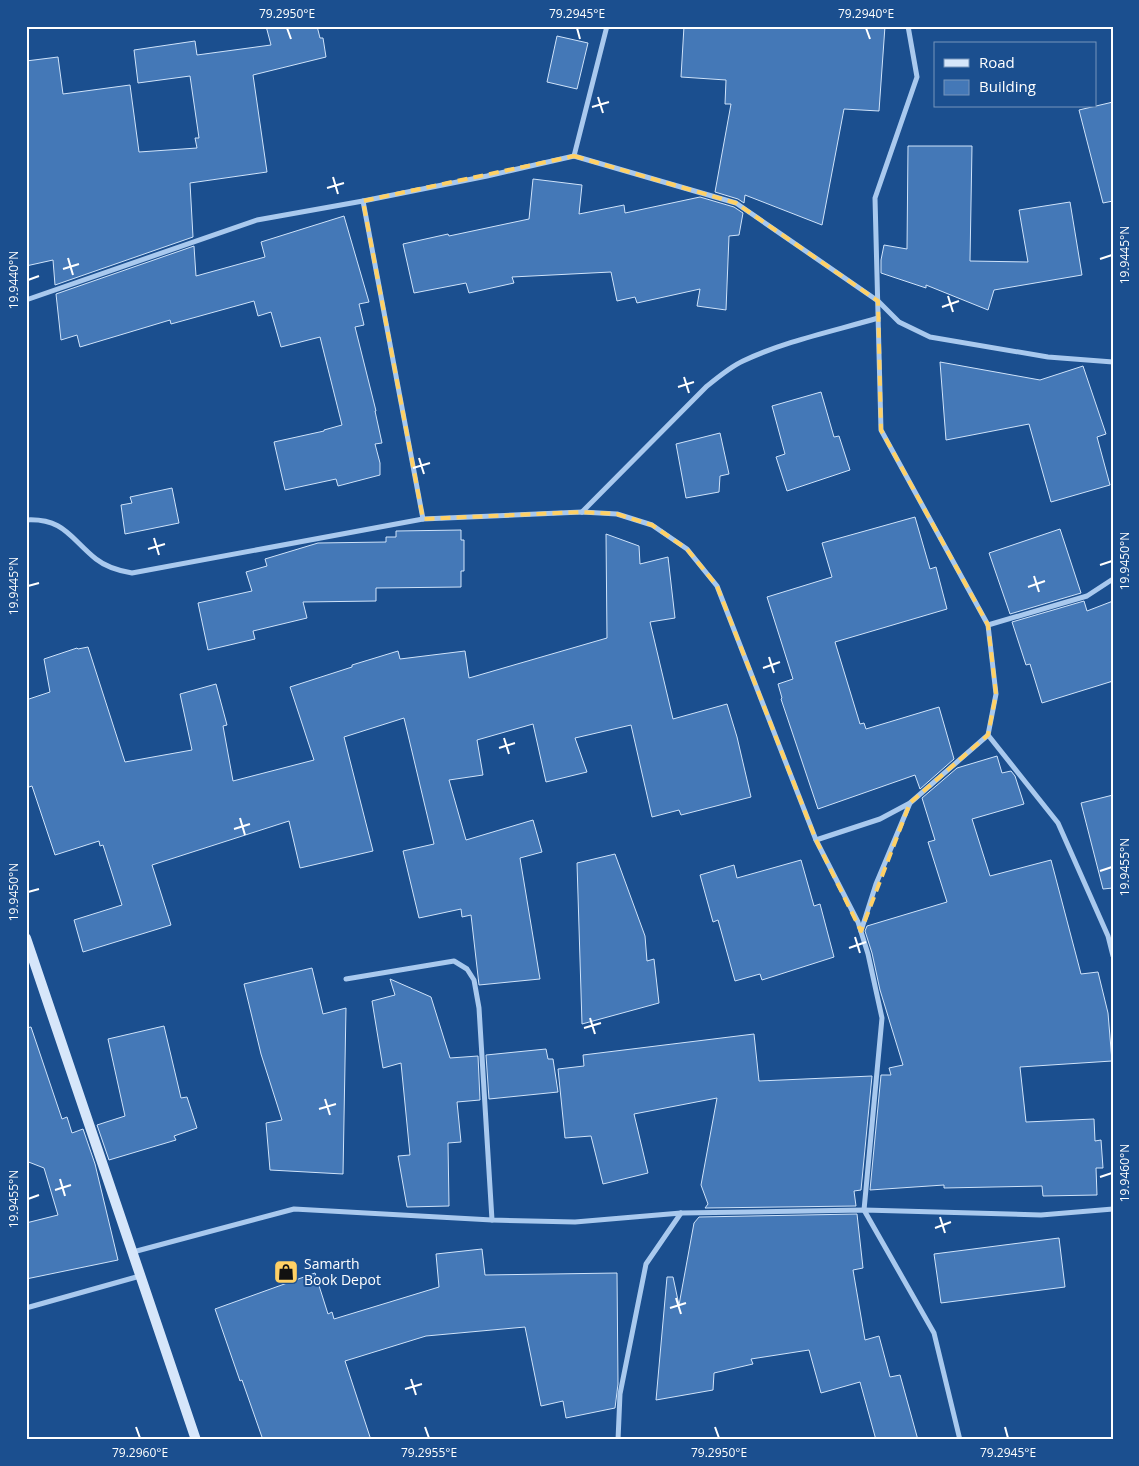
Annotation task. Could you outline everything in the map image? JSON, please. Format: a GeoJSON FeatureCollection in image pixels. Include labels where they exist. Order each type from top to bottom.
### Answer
{"type":"FeatureCollection","features":[{"type":"Feature","properties":{"kind":"main road"},"geometry":{"type":"LineString","coordinates":[[26,938],[196,1440]]}},
{"type":"Feature","properties":{"kind":"street"},"geometry":{"type":"LineString","coordinates":[[574,156],[607,26]]}},
{"type":"Feature","properties":{"kind":"street"},"geometry":{"type":"LineString","coordinates":[[816,840],[880,819],[910,803],[988,735],[996,694],[988,625],[881,430],[875,198],[917,77],[908,26]]}},
{"type":"Feature","properties":{"kind":"street"},"geometry":{"type":"LineString","coordinates":[[26,300],[257,220],[487,176],[574,156],[736,203],[878,301],[899,322],[930,337],[1048,357],[1113,362]]}},
{"type":"Feature","properties":{"kind":"street"},"geometry":{"type":"LineString","coordinates":[[363,201],[423,519]]}},
{"type":"Feature","properties":{"kind":"street"},"geometry":{"type":"LineString","coordinates":[[582,512],[706,387],[741,361],[774,348],[878,318]]}},
{"type":"Feature","properties":{"kind":"street"},"geometry":{"type":"LineString","coordinates":[[26,520],[48,521],[57,525],[97,561],[122,571],[132,572],[423,519],[582,512],[617,514],[652,525],[687,549],[717,586],[816,840],[847,897],[858,922],[868,954],[882,1018],[864,1210],[934,1333],[960,1440]]}},
{"type":"Feature","properties":{"kind":"street"},"geometry":{"type":"LineString","coordinates":[[988,625],[1087,596],[1113,579]]}},
{"type":"Feature","properties":{"kind":"street"},"geometry":{"type":"LineString","coordinates":[[988,735],[1058,823],[1108,936],[1113,956]]}},
{"type":"Feature","properties":{"kind":"street"},"geometry":{"type":"LineString","coordinates":[[861,932],[876,884],[910,803]]}},
{"type":"Feature","properties":{"kind":"street"},"geometry":{"type":"LineString","coordinates":[[346,979],[454,960],[468,969],[474,980],[479,1008],[492,1220]]}},
{"type":"Feature","properties":{"kind":"street"},"geometry":{"type":"LineString","coordinates":[[133,1252],[294,1209],[492,1220],[576,1222],[681,1213],[864,1210],[1041,1215],[1113,1209]]}},
{"type":"Feature","properties":{"kind":"street"},"geometry":{"type":"LineString","coordinates":[[618,1440],[620,1394],[646,1264],[681,1213]]}},
{"type":"Feature","properties":{"kind":"street"},"geometry":{"type":"LineString","coordinates":[[26,1308],[141,1276]]}},
{"type":"Feature","properties":{"kind":"highlighted area"},"geometry":{"type":"Polygon","coordinates":[[[574,156],[736,203],[878,301],[881,430],[988,625],[996,694],[988,735],[910,803],[861,931],[816,840],[717,586],[687,549],[652,525],[617,514],[582,512],[423,519],[363,201],[574,156]]]}},
{"type":"Feature","properties":{"kind":"building"},"geometry":{"type":"Polygon","coordinates":[[[266,26],[317,26],[320,38],[323,38],[326,57],[253,75],[267,172],[190,183],[193,237],[55,285],[53,260],[26,266],[26,61],[58,57],[63,94],[130,85],[139,152],[197,148],[195,138],[199,138],[190,76],[138,83],[134,50],[195,41],[197,55],[271,45],[266,26]]]}},
{"type":"Feature","properties":{"kind":"building"},"geometry":{"type":"Polygon","coordinates":[[[684,26],[885,26],[879,111],[844,109],[822,225],[745,195],[744,203],[738,199],[715,192],[731,104],[725,104],[726,80],[681,77],[684,26]]]}},
{"type":"Feature","properties":{"kind":"building"},"geometry":{"type":"Polygon","coordinates":[[[557,36],[588,43],[577,89],[547,82],[557,36]]]}},
{"type":"Feature","properties":{"kind":"building"},"geometry":{"type":"Polygon","coordinates":[[[1113,102],[1113,201],[1103,203],[1079,110],[1096,108],[1096,106],[1113,102]]]}},
{"type":"Feature","properties":{"kind":"building"},"geometry":{"type":"Polygon","coordinates":[[[908,146],[972,146],[970,261],[1028,262],[1019,210],[1070,202],[1082,275],[994,290],[988,310],[926,285],[926,288],[881,273],[884,245],[907,249],[908,146]]]}},
{"type":"Feature","properties":{"kind":"building"},"geometry":{"type":"Polygon","coordinates":[[[533,179],[582,185],[579,214],[624,205],[625,213],[700,197],[734,207],[743,213],[739,235],[729,236],[726,310],[697,306],[700,289],[637,303],[635,297],[617,301],[611,272],[512,277],[514,283],[469,293],[466,283],[414,293],[403,244],[529,219],[533,179]]]}},
{"type":"Feature","properties":{"kind":"building"},"geometry":{"type":"Polygon","coordinates":[[[344,216],[369,302],[359,304],[364,325],[355,327],[382,443],[375,444],[380,463],[380,475],[338,486],[336,479],[285,490],[274,442],[342,425],[320,337],[281,347],[271,312],[258,316],[254,301],[171,324],[170,320],[80,347],[77,335],[61,340],[56,294],[194,246],[196,276],[265,257],[261,242],[344,216]]]}},
{"type":"Feature","properties":{"kind":"building"},"geometry":{"type":"Polygon","coordinates":[[[940,362],[1040,380],[1083,366],[1106,434],[1097,437],[1110,485],[1051,502],[1029,424],[946,440],[940,362]]]}},
{"type":"Feature","properties":{"kind":"building"},"geometry":{"type":"Polygon","coordinates":[[[821,392],[834,437],[839,436],[850,470],[787,491],[776,457],[785,454],[772,406],[821,392]]]}},
{"type":"Feature","properties":{"kind":"building"},"geometry":{"type":"Polygon","coordinates":[[[720,433],[729,474],[720,476],[719,492],[686,498],[676,444],[720,433]]]}},
{"type":"Feature","properties":{"kind":"building"},"geometry":{"type":"Polygon","coordinates":[[[172,488],[179,523],[125,534],[121,505],[132,503],[130,497],[172,488]]]}},
{"type":"Feature","properties":{"kind":"building"},"geometry":{"type":"Polygon","coordinates":[[[915,517],[930,569],[936,567],[947,609],[835,642],[860,724],[864,723],[866,729],[939,707],[954,759],[920,789],[915,775],[818,809],[781,699],[778,684],[793,679],[767,597],[832,577],[822,543],[915,517]]]}},
{"type":"Feature","properties":{"kind":"building"},"geometry":{"type":"Polygon","coordinates":[[[1060,529],[1081,593],[1010,614],[989,553],[1060,529]]]}},
{"type":"Feature","properties":{"kind":"building"},"geometry":{"type":"Polygon","coordinates":[[[461,530],[461,540],[464,540],[464,571],[461,571],[461,587],[376,588],[376,601],[303,602],[307,618],[253,631],[255,639],[208,650],[198,603],[252,591],[246,572],[267,566],[265,559],[318,543],[386,542],[386,537],[396,537],[396,531],[461,530]]]}},
{"type":"Feature","properties":{"kind":"building"},"geometry":{"type":"Polygon","coordinates":[[[606,534],[639,546],[640,564],[668,557],[675,618],[650,622],[673,719],[727,704],[751,797],[681,815],[679,810],[652,817],[631,725],[575,738],[587,772],[546,782],[533,724],[477,740],[483,775],[449,780],[466,840],[533,820],[542,852],[520,858],[540,979],[479,985],[471,915],[462,917],[461,909],[419,918],[403,851],[434,844],[404,718],[344,737],[373,851],[300,868],[289,821],[152,865],[171,925],[83,952],[74,920],[122,905],[103,845],[100,846],[99,841],[55,855],[32,786],[26,788],[26,700],[50,692],[44,659],[77,648],[88,647],[125,762],[192,750],[180,694],[216,684],[227,725],[223,726],[233,781],[314,760],[290,687],[398,651],[400,659],[465,651],[469,678],[607,638],[606,534]]]}},
{"type":"Feature","properties":{"kind":"building"},"geometry":{"type":"Polygon","coordinates":[[[1084,601],[1087,611],[1113,601],[1113,681],[1042,703],[1030,664],[1026,665],[1012,622],[1084,601]]]}},
{"type":"Feature","properties":{"kind":"building"},"geometry":{"type":"Polygon","coordinates":[[[997,756],[1002,773],[1011,771],[1015,776],[1024,804],[972,819],[990,876],[1051,860],[1081,974],[1098,972],[1108,1013],[1112,1061],[1020,1067],[1026,1122],[1094,1119],[1095,1141],[1101,1140],[1103,1168],[1096,1168],[1097,1195],[1043,1196],[1042,1186],[944,1188],[944,1185],[870,1190],[881,1075],[891,1075],[889,1068],[903,1065],[880,990],[865,931],[867,926],[947,902],[928,842],[935,840],[922,798],[957,768],[997,756]]]}},
{"type":"Feature","properties":{"kind":"building"},"geometry":{"type":"Polygon","coordinates":[[[1113,795],[1113,888],[1103,889],[1081,803],[1113,795]]]}},
{"type":"Feature","properties":{"kind":"building"},"geometry":{"type":"Polygon","coordinates":[[[615,854],[645,936],[647,961],[654,959],[659,1003],[582,1024],[577,863],[615,854]]]}},
{"type":"Feature","properties":{"kind":"building"},"geometry":{"type":"Polygon","coordinates":[[[801,860],[814,906],[820,904],[834,957],[762,980],[760,974],[735,981],[718,920],[713,922],[700,875],[734,865],[737,878],[801,860]]]}},
{"type":"Feature","properties":{"kind":"building"},"geometry":{"type":"Polygon","coordinates":[[[312,968],[323,1014],[346,1008],[343,1174],[270,1170],[266,1123],[282,1120],[261,1054],[244,984],[312,968]]]}},
{"type":"Feature","properties":{"kind":"building"},"geometry":{"type":"Polygon","coordinates":[[[390,979],[431,997],[450,1058],[478,1056],[480,1100],[457,1102],[461,1142],[448,1143],[449,1206],[407,1207],[398,1156],[410,1155],[401,1063],[383,1068],[372,1001],[395,995],[390,979]]]}},
{"type":"Feature","properties":{"kind":"building"},"geometry":{"type":"Polygon","coordinates":[[[164,1026],[181,1098],[187,1097],[197,1128],[174,1136],[176,1140],[109,1160],[97,1125],[125,1116],[108,1039],[164,1026]]]}},
{"type":"Feature","properties":{"kind":"building"},"geometry":{"type":"Polygon","coordinates":[[[31,1027],[62,1119],[67,1117],[72,1133],[83,1129],[95,1164],[118,1260],[26,1279],[26,1223],[58,1215],[44,1168],[26,1161],[26,1028],[31,1027]]]}},
{"type":"Feature","properties":{"kind":"building"},"geometry":{"type":"Polygon","coordinates":[[[754,1034],[759,1081],[872,1076],[861,1190],[854,1191],[856,1206],[705,1208],[708,1204],[701,1185],[717,1098],[634,1114],[648,1173],[603,1184],[591,1136],[565,1138],[558,1069],[584,1066],[583,1055],[754,1034]]]}},
{"type":"Feature","properties":{"kind":"building"},"geometry":{"type":"Polygon","coordinates":[[[546,1049],[548,1059],[553,1059],[558,1092],[489,1099],[486,1055],[546,1049]]]}},
{"type":"Feature","properties":{"kind":"building"},"geometry":{"type":"Polygon","coordinates":[[[857,1214],[863,1268],[853,1270],[865,1340],[879,1336],[890,1377],[900,1375],[918,1440],[876,1440],[860,1382],[821,1393],[809,1350],[751,1359],[753,1364],[714,1373],[713,1390],[656,1400],[667,1277],[673,1277],[679,1305],[694,1223],[699,1217],[857,1214]]]}},
{"type":"Feature","properties":{"kind":"building"},"geometry":{"type":"Polygon","coordinates":[[[1059,1238],[1065,1287],[941,1303],[934,1254],[1059,1238]]]}},
{"type":"Feature","properties":{"kind":"building"},"geometry":{"type":"Polygon","coordinates":[[[482,1249],[485,1275],[617,1273],[618,1384],[615,1408],[566,1418],[563,1401],[541,1406],[525,1327],[426,1336],[345,1361],[371,1440],[263,1440],[215,1309],[315,1273],[328,1314],[332,1312],[334,1319],[439,1287],[436,1254],[482,1249]]]}},
{"type":"Feature","properties":{"kind":"place","name":"Samarth Book Depot"},"geometry":{"type":"Point","coordinates":[286,1272]}}]}
